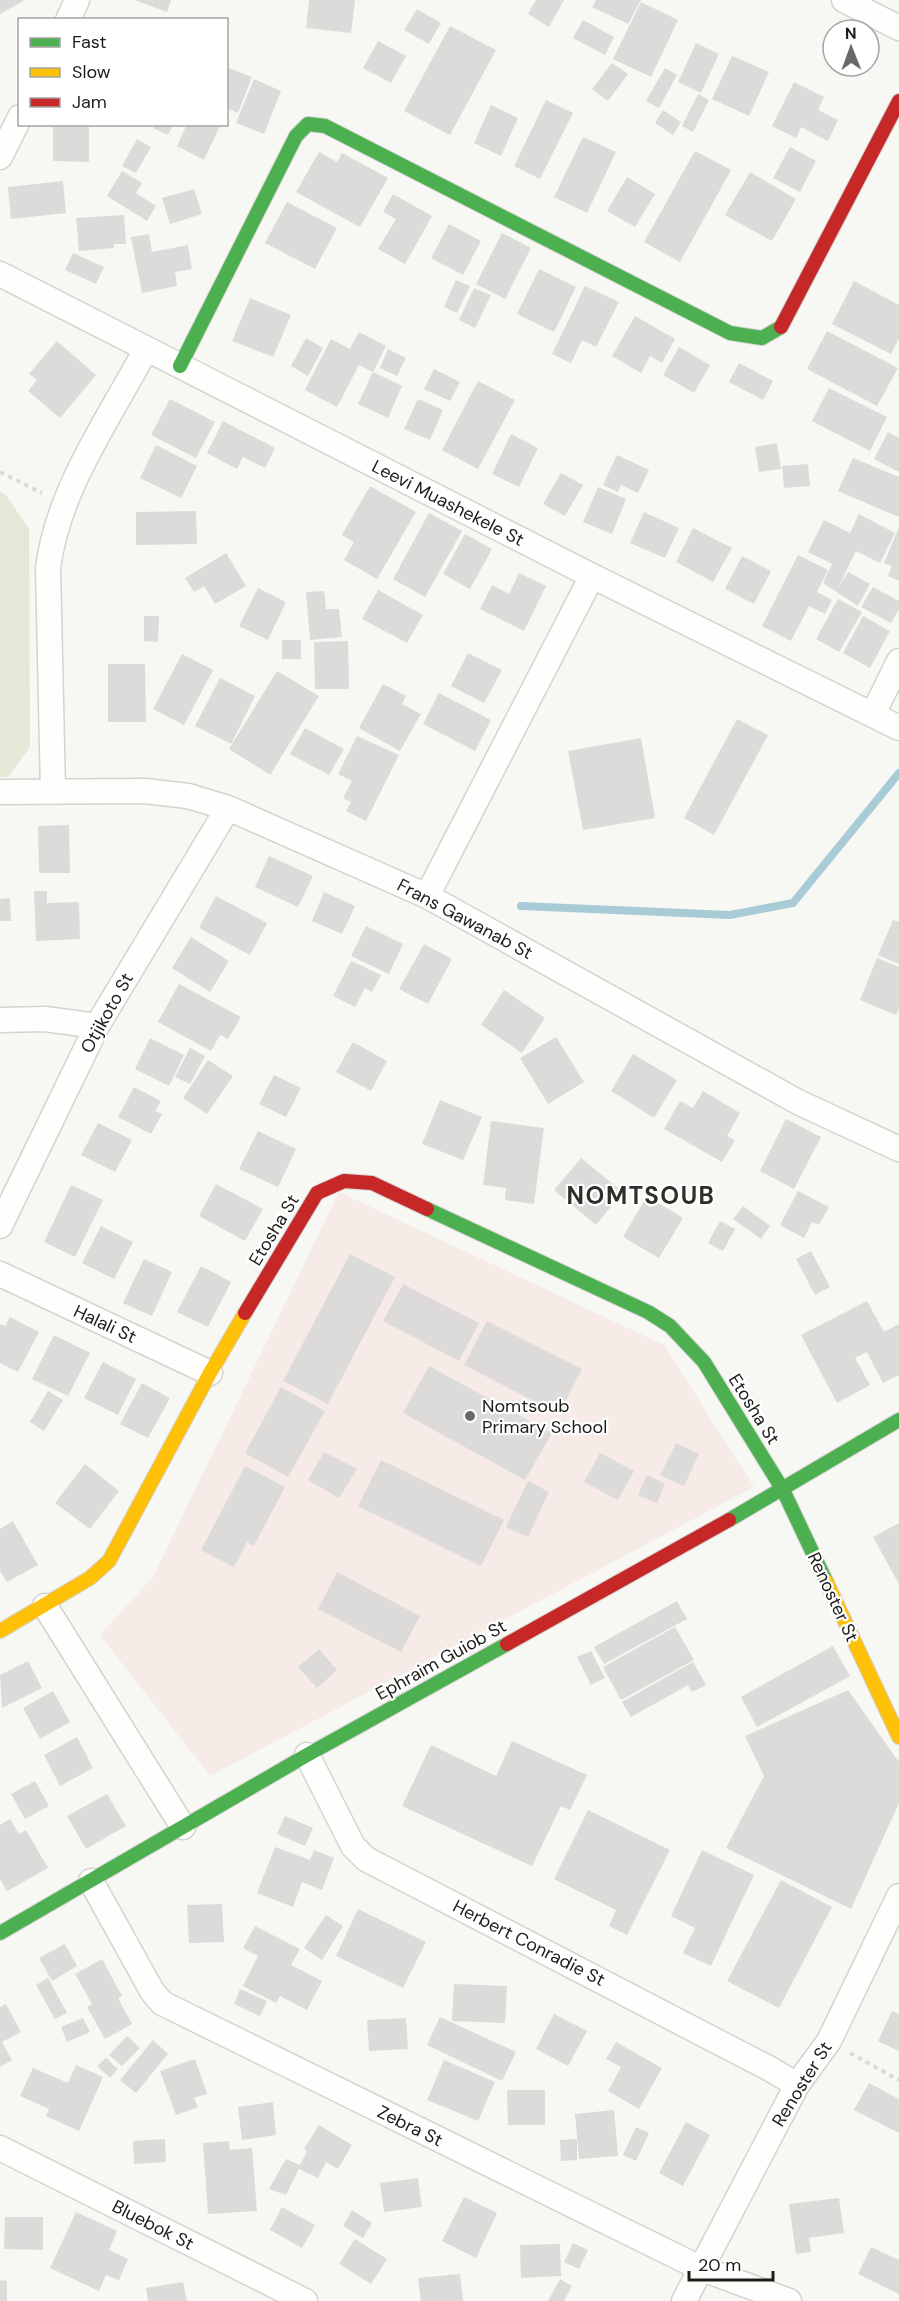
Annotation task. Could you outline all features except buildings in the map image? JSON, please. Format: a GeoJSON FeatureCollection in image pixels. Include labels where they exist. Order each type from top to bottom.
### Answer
{"type":"FeatureCollection","features":[{"type":"Feature","properties":{"kind":"street"},"geometry":{"type":"LineString","coordinates":[[69,18],[77,0]]}},
{"type":"Feature","properties":{"kind":"street"},"geometry":{"type":"LineString","coordinates":[[844,0],[899,28]]}},
{"type":"Feature","properties":{"kind":"street"},"geometry":{"type":"LineString","coordinates":[[180,366],[296,136],[308,124],[325,126],[730,333],[762,338],[782,327],[899,101]]}},
{"type":"Feature","properties":{"kind":"street"},"geometry":{"type":"LineString","coordinates":[[0,157],[18,121]]}},
{"type":"Feature","properties":{"kind":"street","name":"Leevi Muashekele St"},"geometry":{"type":"LineString","coordinates":[[0,274],[592,576],[897,727]]}},
{"type":"Feature","properties":{"kind":"street"},"geometry":{"type":"LineString","coordinates":[[53,791],[48,568],[52,539],[63,504],[146,349]]}},
{"type":"Feature","properties":{"kind":"street"},"geometry":{"type":"LineString","coordinates":[[427,896],[592,576]]}},
{"type":"Feature","properties":{"kind":"street"},"geometry":{"type":"LineString","coordinates":[[873,714],[899,661]]}},
{"type":"Feature","properties":{"kind":"street","name":"Frans Gawanab St"},"geometry":{"type":"LineString","coordinates":[[0,792],[145,791],[188,796],[228,808],[427,896],[798,1102],[899,1149]]}},
{"type":"Feature","properties":{"kind":"street","name":"Otjikoto St"},"geometry":{"type":"LineString","coordinates":[[0,1226],[97,1026],[228,808]]}},
{"type":"Feature","properties":{"kind":"street"},"geometry":{"type":"LineString","coordinates":[[0,1020],[45,1019],[97,1026]]}},
{"type":"Feature","properties":{"kind":"street","name":"Etosha St"},"geometry":{"type":"LineString","coordinates":[[0,1631],[90,1578],[109,1561],[210,1373],[317,1193],[344,1181],[372,1184],[648,1312],[670,1326],[704,1362],[783,1490]]}},
{"type":"Feature","properties":{"kind":"street","name":"Halali St"},"geometry":{"type":"LineString","coordinates":[[0,1274],[210,1373]]}},
{"type":"Feature","properties":{"kind":"street","name":"Ephraim Guiob St"},"geometry":{"type":"LineString","coordinates":[[0,1933],[307,1755],[783,1490],[899,1420]]}},
{"type":"Feature","properties":{"kind":"street","name":"Renoster St"},"geometry":{"type":"LineString","coordinates":[[783,1490],[899,1737]]}},
{"type":"Feature","properties":{"kind":"street"},"geometry":{"type":"LineString","coordinates":[[45,1606],[183,1827]]}},
{"type":"Feature","properties":{"kind":"street","name":"Herbert Conradie St"},"geometry":{"type":"LineString","coordinates":[[307,1755],[353,1846],[366,1859],[751,2058],[797,2085]]}},
{"type":"Feature","properties":{"kind":"street","name":"Zebra St"},"geometry":{"type":"LineString","coordinates":[[91,1881],[152,1991],[162,2003],[700,2268],[789,2301]]}},
{"type":"Feature","properties":{"kind":"street","name":"Renoster St"},"geometry":{"type":"LineString","coordinates":[[684,2301],[797,2085],[829,2041],[899,1896]]}},
{"type":"Feature","properties":{"kind":"street","name":"Bluebok St"},"geometry":{"type":"LineString","coordinates":[[0,2148],[305,2301]]}},
{"type":"Feature","properties":{"kind":"path"},"geometry":{"type":"LineString","coordinates":[[0,472],[63,504]]}},
{"type":"Feature","properties":{"kind":"path"},"geometry":{"type":"LineString","coordinates":[[829,2041],[899,2080]]}},
{"type":"Feature","properties":{"kind":"shaded area","name":"Nomtsoub Primary School"},"geometry":{"type":"Polygon","coordinates":[[[339,1192],[664,1345],[754,1487],[210,1776],[100,1635],[153,1577],[339,1192]]]}},
{"type":"Feature","properties":{"kind":"green space"},"geometry":{"type":"Polygon","coordinates":[[[0,492],[6,495],[29,529],[30,747],[8,777],[0,777],[0,492]]]}},
{"type":"Feature","properties":{"kind":"waterway"},"geometry":{"type":"LineString","coordinates":[[521,906],[730,915],[793,903],[899,773]]}},
{"type":"Feature","properties":{"kind":"traffic: fast"},"geometry":{"type":"LineString","coordinates":[[180,366],[296,136],[308,124],[325,126],[730,333],[762,338],[781,327]]}},
{"type":"Feature","properties":{"kind":"traffic: fast"},"geometry":{"type":"LineString","coordinates":[[427,1209],[648,1312],[670,1326],[704,1362],[783,1490],[826,1581]]}},
{"type":"Feature","properties":{"kind":"traffic: fast"},"geometry":{"type":"LineString","coordinates":[[729,1520],[899,1420]]}},
{"type":"Feature","properties":{"kind":"traffic: fast"},"geometry":{"type":"LineString","coordinates":[[0,1933],[307,1755],[507,1644]]}},
{"type":"Feature","properties":{"kind":"traffic: slow"},"geometry":{"type":"LineString","coordinates":[[0,1631],[90,1578],[109,1561],[210,1373],[245,1313]]}},
{"type":"Feature","properties":{"kind":"traffic: slow"},"geometry":{"type":"LineString","coordinates":[[826,1581],[899,1737]]}},
{"type":"Feature","properties":{"kind":"traffic: jam"},"geometry":{"type":"LineString","coordinates":[[781,327],[899,101]]}},
{"type":"Feature","properties":{"kind":"traffic: jam"},"geometry":{"type":"LineString","coordinates":[[245,1313],[317,1193],[344,1181],[372,1183],[427,1209]]}},
{"type":"Feature","properties":{"kind":"traffic: jam"},"geometry":{"type":"LineString","coordinates":[[507,1644],[729,1520]]}},
{"type":"Feature","properties":{"kind":"place","name":"Nomtsoub Primary School"},"geometry":{"type":"Point","coordinates":[470,1416]}},
{"type":"Feature","properties":{"kind":"district","name":"NOMTSOUB"},"geometry":{"type":"Point","coordinates":[641,1195]}}]}
